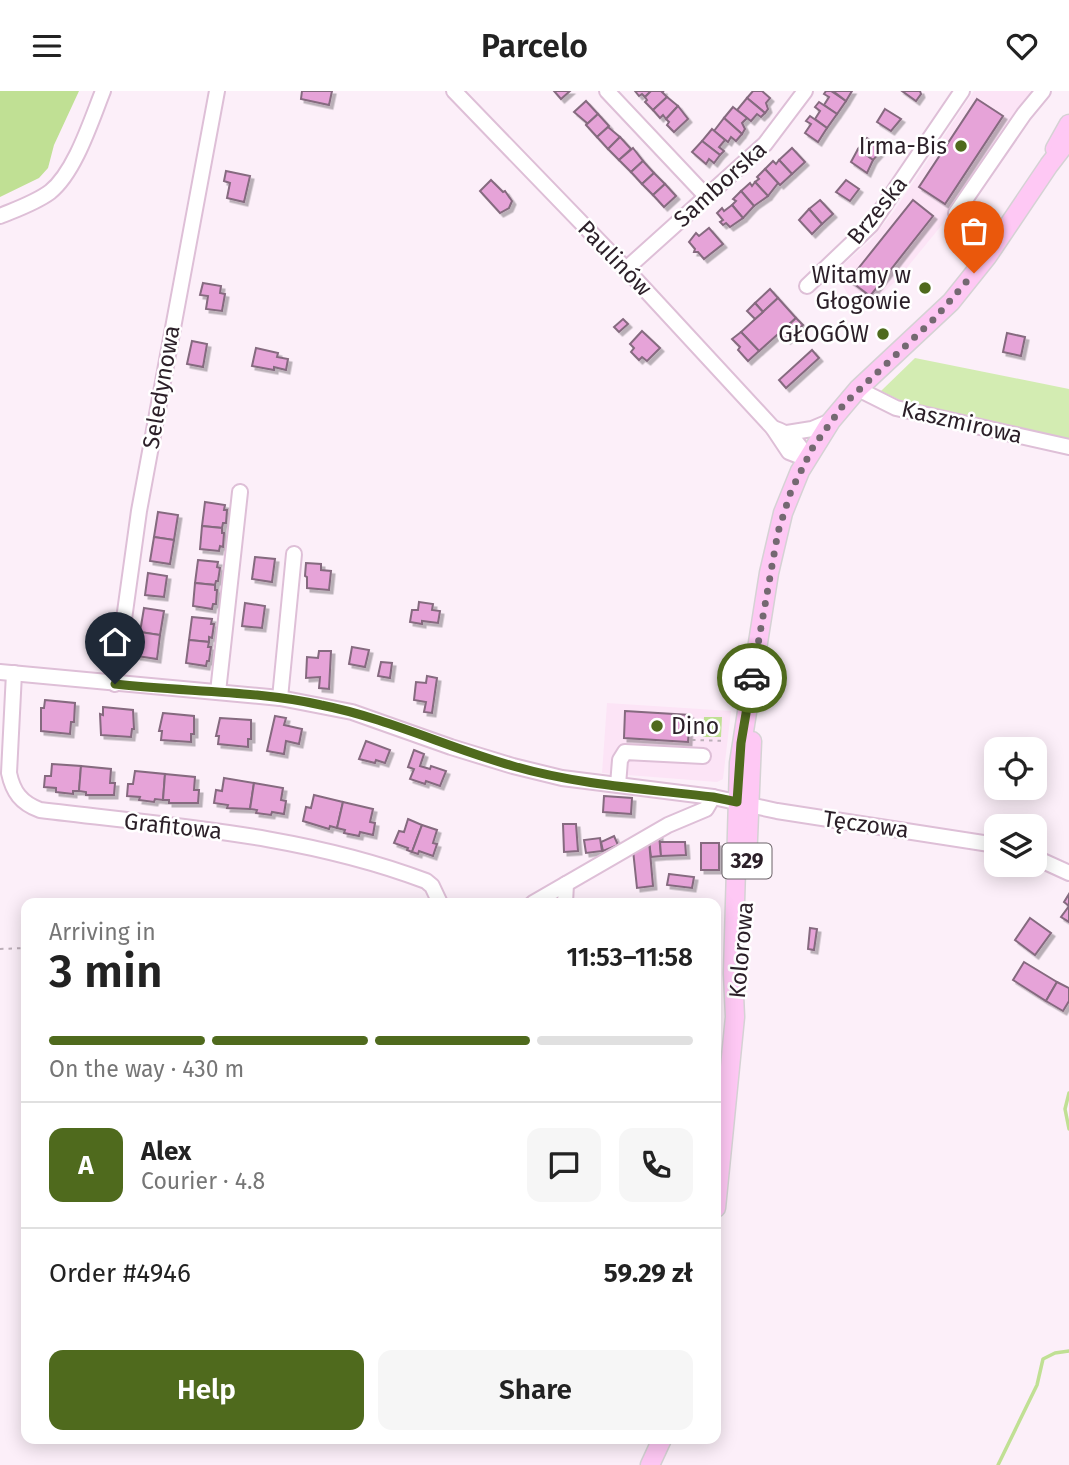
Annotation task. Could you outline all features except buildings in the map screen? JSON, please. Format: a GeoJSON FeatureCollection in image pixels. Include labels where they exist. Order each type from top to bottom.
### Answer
{"type":"FeatureCollection","features":[{"type":"Feature","properties":{"kind":"main road","name":"329"},"geometry":{"type":"LineString","coordinates":[[1049,165],[1069,124]]}},
{"type":"Feature","properties":{"kind":"main road","name":"329"},"geometry":{"type":"LineString","coordinates":[[807,459],[831,421],[858,389],[951,302],[987,257],[1069,139]]}},
{"type":"Feature","properties":{"kind":"main road","name":"Kolorowa"},"geometry":{"type":"LineString","coordinates":[[721,1158],[735,1017],[733,973],[743,804],[741,743],[778,532],[791,491],[807,459]]}},
{"type":"Feature","properties":{"kind":"main road"},"geometry":{"type":"LineString","coordinates":[[650,1465],[660,1444]]}},
{"type":"Feature","properties":{"kind":"street"},"geometry":{"type":"LineString","coordinates":[[0,216],[35,201],[51,191],[62,179],[88,129],[103,91]]}},
{"type":"Feature","properties":{"kind":"street","name":"Seledynowa"},"geometry":{"type":"LineString","coordinates":[[115,684],[139,511],[217,91]]}},
{"type":"Feature","properties":{"kind":"street","name":"Paulinów"},"geometry":{"type":"LineString","coordinates":[[454,91],[780,431],[789,452],[807,459]]}},
{"type":"Feature","properties":{"kind":"street"},"geometry":{"type":"LineString","coordinates":[[607,91],[706,196]]}},
{"type":"Feature","properties":{"kind":"street","name":"Samborska"},"geometry":{"type":"LineString","coordinates":[[626,269],[765,144],[805,91]]}},
{"type":"Feature","properties":{"kind":"street","name":"Brzeska"},"geometry":{"type":"LineString","coordinates":[[807,286],[871,225],[962,91]]}},
{"type":"Feature","properties":{"kind":"street"},"geometry":{"type":"LineString","coordinates":[[956,213],[1024,114],[1044,91]]}},
{"type":"Feature","properties":{"kind":"street","name":"Kaszmirowa"},"geometry":{"type":"LineString","coordinates":[[858,389],[896,408],[1069,447]]}},
{"type":"Feature","properties":{"kind":"street"},"geometry":{"type":"LineString","coordinates":[[780,431],[812,429],[831,421]]}},
{"type":"Feature","properties":{"kind":"street"},"geometry":{"type":"LineString","coordinates":[[218,692],[240,492]]}},
{"type":"Feature","properties":{"kind":"street"},"geometry":{"type":"LineString","coordinates":[[281,698],[294,554]]}},
{"type":"Feature","properties":{"kind":"street","name":"Tęczowa"},"geometry":{"type":"LineString","coordinates":[[7,672],[281,698],[352,712],[513,767],[562,778],[713,797],[984,843]]}},
{"type":"Feature","properties":{"kind":"street","name":"Grafitowa"},"geometry":{"type":"LineString","coordinates":[[7,672],[9,773],[17,796],[27,805],[40,810],[254,835],[355,858],[426,881],[432,886],[438,898]]}},
{"type":"Feature","properties":{"kind":"street"},"geometry":{"type":"LineString","coordinates":[[618,785],[620,760],[625,752],[703,756]]}},
{"type":"Feature","properties":{"kind":"street"},"geometry":{"type":"LineString","coordinates":[[542,898],[658,831],[706,809],[713,797]]}},
{"type":"Feature","properties":{"kind":"street"},"geometry":{"type":"LineString","coordinates":[[1047,863],[1069,873]]}},
{"type":"Feature","properties":{"kind":"street"},"geometry":{"type":"LineString","coordinates":[[565,898],[566,884]]}},
{"type":"Feature","properties":{"kind":"path"},"geometry":{"type":"LineString","coordinates":[[692,740],[732,742]]}},
{"type":"Feature","properties":{"kind":"path"},"geometry":{"type":"LineString","coordinates":[[0,949],[21,948]]}},
{"type":"Feature","properties":{"kind":"shaded area"},"geometry":{"type":"Polygon","coordinates":[[[0,91],[79,91],[54,145],[48,168],[39,178],[0,197],[0,91]]]}},
{"type":"Feature","properties":{"kind":"shaded area"},"geometry":{"type":"Polygon","coordinates":[[[974,91],[1033,91],[950,215],[896,281],[859,314],[835,272],[870,241],[894,211],[974,91]]]}},
{"type":"Feature","properties":{"kind":"shaded area"},"geometry":{"type":"Polygon","coordinates":[[[915,358],[1069,389],[1069,440],[910,405],[881,391],[915,358]]]}},
{"type":"Feature","properties":{"kind":"shaded area"},"geometry":{"type":"Polygon","coordinates":[[[607,703],[731,711],[723,779],[717,782],[602,773],[607,703]]]}},
{"type":"Feature","properties":{"kind":"shaded area"},"geometry":{"type":"Polygon","coordinates":[[[704,717],[722,717],[721,737],[703,737],[704,717]]]}},
{"type":"Feature","properties":{"kind":"waterway"},"geometry":{"type":"LineString","coordinates":[[1069,1093],[1065,1109],[1069,1129]]}},
{"type":"Feature","properties":{"kind":"waterway"},"geometry":{"type":"LineString","coordinates":[[998,1465],[1037,1385],[1043,1359],[1055,1353],[1069,1351]]}},
{"type":"Feature","properties":{"kind":"way so far"},"geometry":{"type":"LineString","coordinates":[[752,678],[769,573],[783,513],[813,447],[844,404],[951,302],[974,273]]}},
{"type":"Feature","properties":{"kind":"place","name":"Irma-Bis"},"geometry":{"type":"Point","coordinates":[961,146]}},
{"type":"Feature","properties":{"kind":"place","name":"Witamy w Głogowie"},"geometry":{"type":"Point","coordinates":[925,288]}},
{"type":"Feature","properties":{"kind":"place","name":"GŁOGÓW"},"geometry":{"type":"Point","coordinates":[883,334]}},
{"type":"Feature","properties":{"kind":"place","name":"Dino"},"geometry":{"type":"Point","coordinates":[657,726]}},
{"type":"Feature","properties":{"kind":"route"},"geometry":{"type":"LineString","coordinates":[[115,684],[281,698],[320,704],[372,718],[513,767],[562,778],[737,802],[741,743],[752,678]]}}]}
